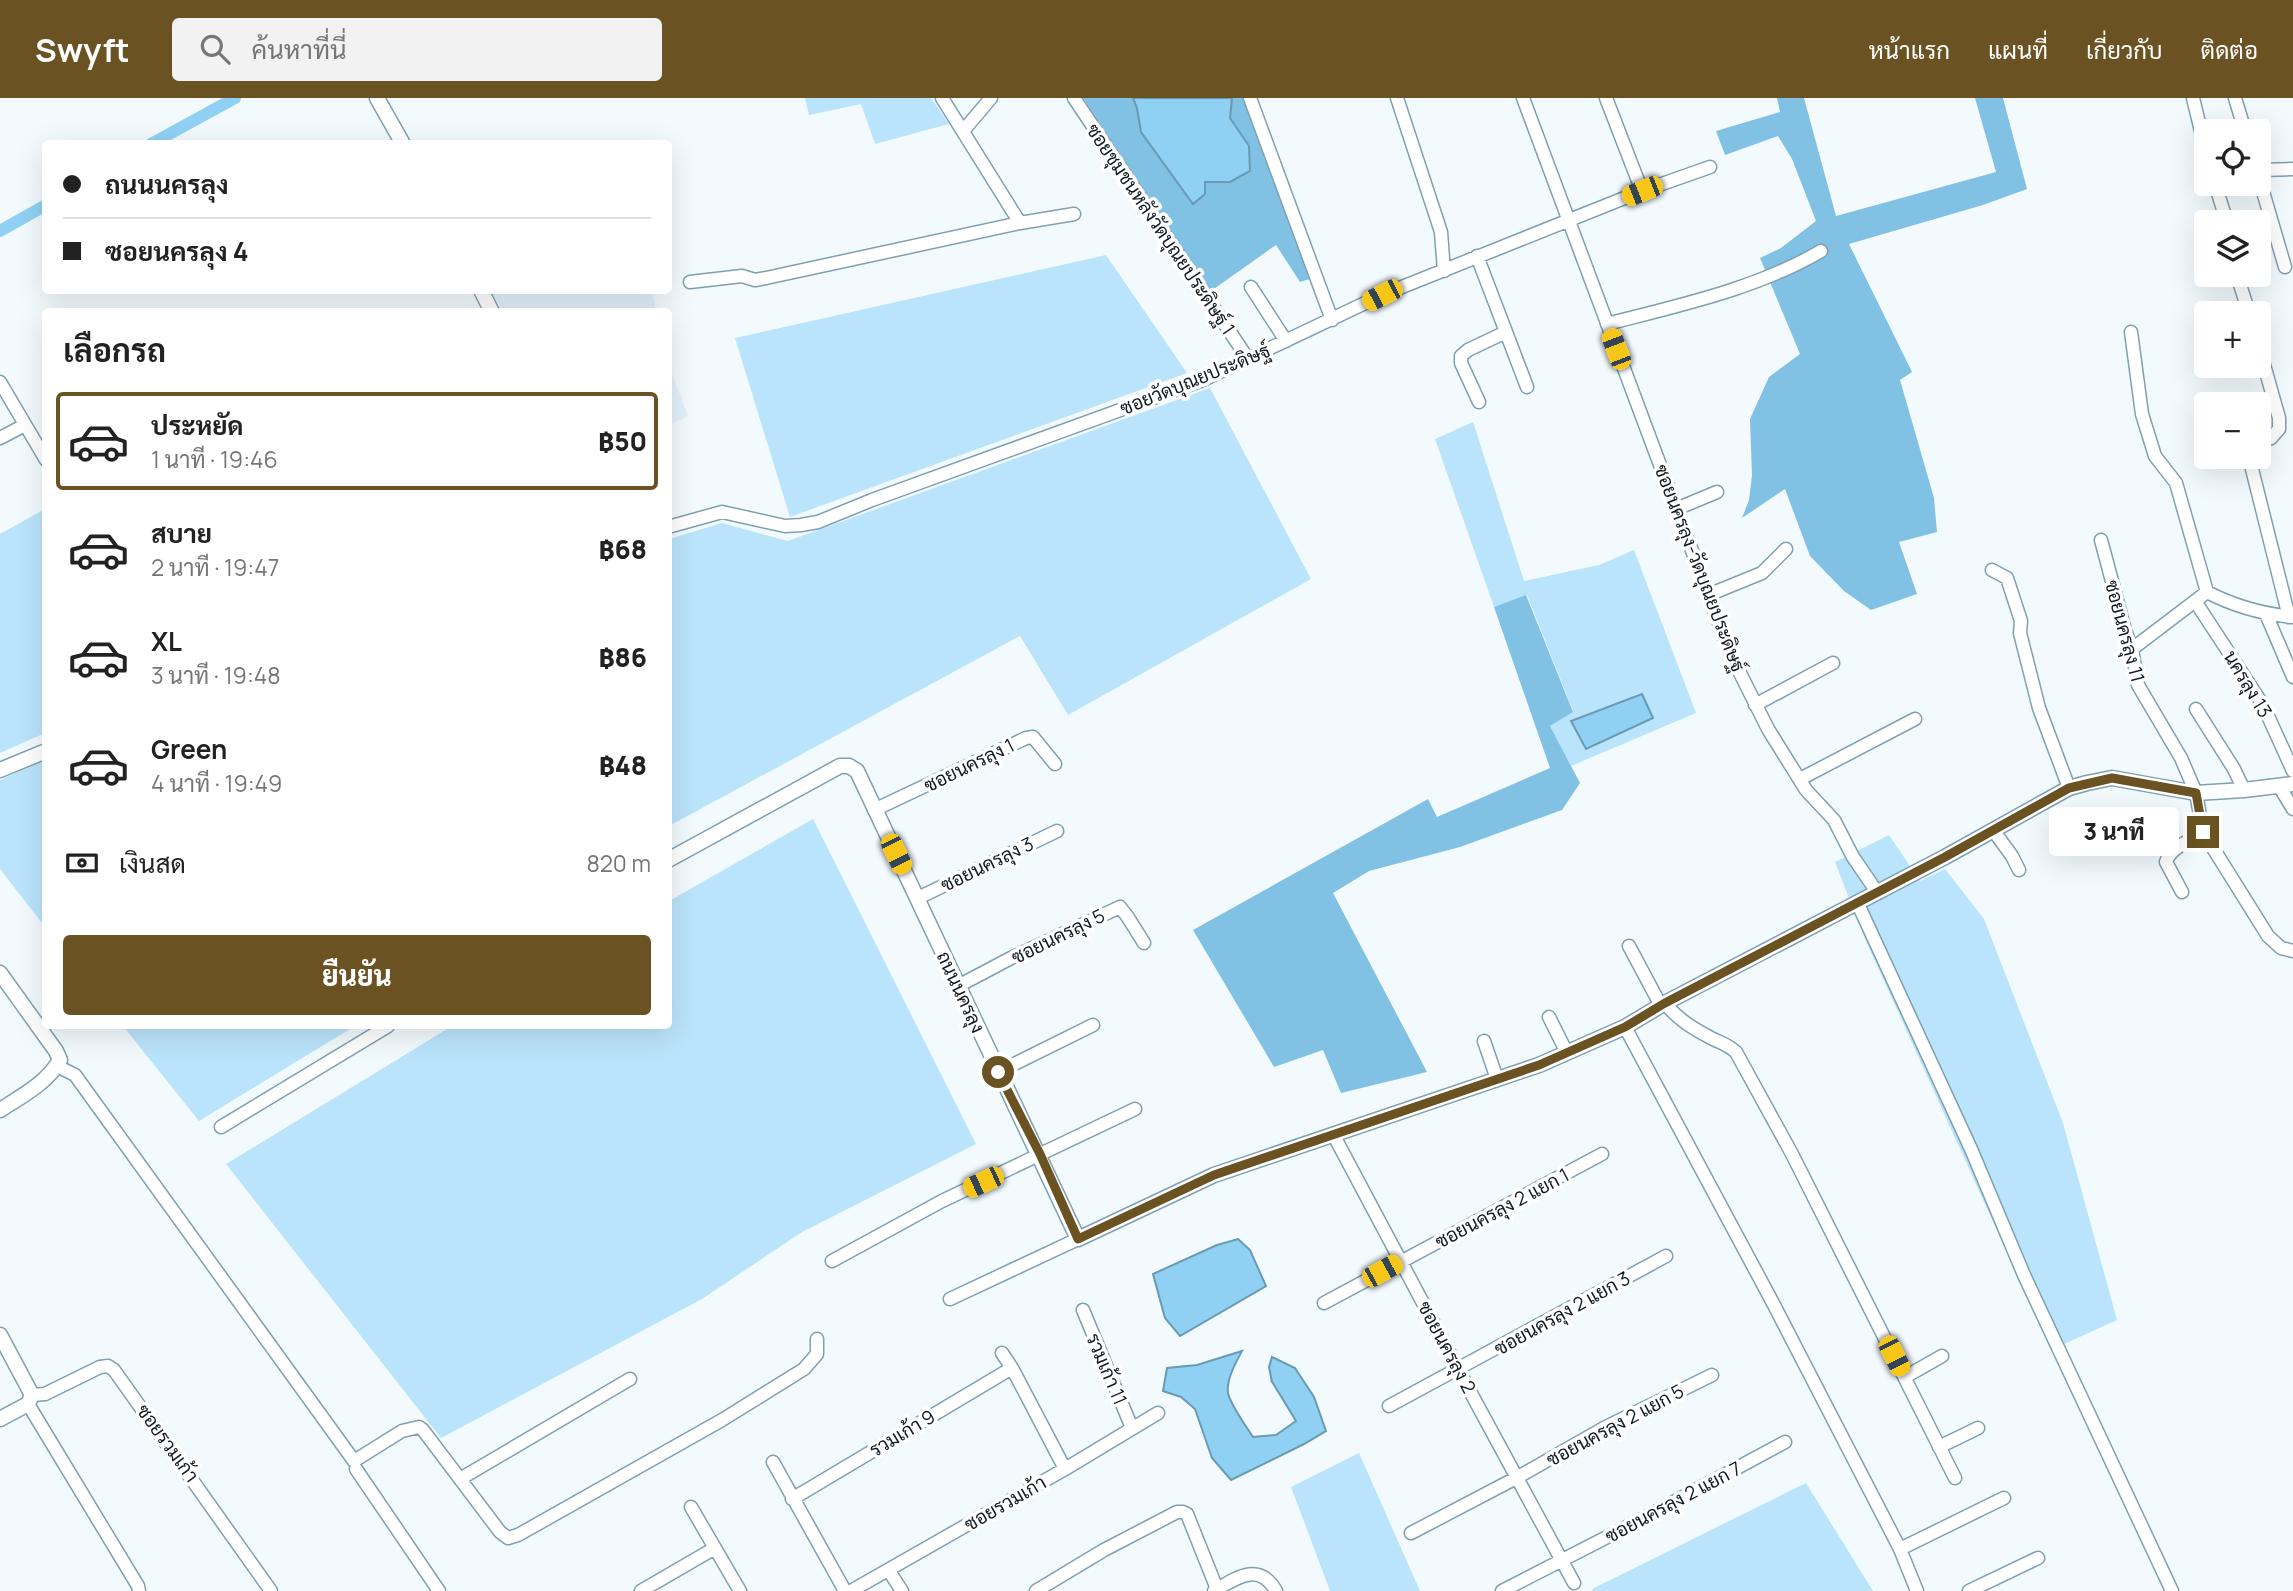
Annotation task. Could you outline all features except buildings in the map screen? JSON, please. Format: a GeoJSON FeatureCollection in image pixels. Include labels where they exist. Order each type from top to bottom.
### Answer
{"type":"FeatureCollection","features":[{"type":"Feature","properties":{"kind":"street"},"geometry":{"type":"LineString","coordinates":[[377,98],[401,140]]}},
{"type":"Feature","properties":{"kind":"street"},"geometry":{"type":"LineString","coordinates":[[942,98],[1020,223]]}},
{"type":"Feature","properties":{"kind":"street"},"geometry":{"type":"LineString","coordinates":[[963,131],[991,98]]}},
{"type":"Feature","properties":{"kind":"street","name":"ซอยชุมชนหลังวัดบุณยประดิษฐ์ 1"},"geometry":{"type":"LineString","coordinates":[[1074,98],[1248,359]]}},
{"type":"Feature","properties":{"kind":"street"},"geometry":{"type":"LineString","coordinates":[[1250,98],[1332,320]]}},
{"type":"Feature","properties":{"kind":"street"},"geometry":{"type":"LineString","coordinates":[[1397,98],[1441,232],[1444,271]]}},
{"type":"Feature","properties":{"kind":"street","name":"ซอยนครลุง-วัดบุณยประดิษฐ์"},"geometry":{"type":"LineString","coordinates":[[1523,98],[1731,655],[1755,705],[1806,790],[1834,820],[1853,857],[1877,892]]}},
{"type":"Feature","properties":{"kind":"street"},"geometry":{"type":"LineString","coordinates":[[1606,98],[1642,191]]}},
{"type":"Feature","properties":{"kind":"street"},"geometry":{"type":"LineString","coordinates":[[2193,98],[2198,119]]}},
{"type":"Feature","properties":{"kind":"street"},"geometry":{"type":"LineString","coordinates":[[2235,98],[2241,119]]}},
{"type":"Feature","properties":{"kind":"street","name":"ซอยวัดบุณยประดิษฐ์"},"geometry":{"type":"LineString","coordinates":[[672,526],[722,512],[785,526],[818,522],[884,495],[1203,380],[1382,295],[1642,191],[1710,167]]}},
{"type":"Feature","properties":{"kind":"street"},"geometry":{"type":"LineString","coordinates":[[2271,170],[2293,169]]}},
{"type":"Feature","properties":{"kind":"street"},"geometry":{"type":"LineString","coordinates":[[2264,196],[2285,267]]}},
{"type":"Feature","properties":{"kind":"street"},"geometry":{"type":"LineString","coordinates":[[690,282],[742,276],[754,280],[766,278],[1020,223],[1074,214]]}},
{"type":"Feature","properties":{"kind":"street"},"geometry":{"type":"LineString","coordinates":[[1607,324],[1716,295],[1797,265],[1821,251]]}},
{"type":"Feature","properties":{"kind":"street"},"geometry":{"type":"LineString","coordinates":[[1478,256],[1527,387]]}},
{"type":"Feature","properties":{"kind":"street"},"geometry":{"type":"LineString","coordinates":[[1251,287],[1286,341]]}},
{"type":"Feature","properties":{"kind":"street"},"geometry":{"type":"LineString","coordinates":[[1479,402],[1461,363],[1461,356],[1506,332]]}},
{"type":"Feature","properties":{"kind":"street"},"geometry":{"type":"LineString","coordinates":[[2131,332],[2142,414],[2155,456],[2176,483],[2207,592],[2226,602],[2266,614],[2291,617],[2252,469]]}},
{"type":"Feature","properties":{"kind":"street"},"geometry":{"type":"LineString","coordinates":[[2268,378],[2279,418],[2279,429],[2271,438]]}},
{"type":"Feature","properties":{"kind":"street"},"geometry":{"type":"LineString","coordinates":[[0,382],[42,453]]}},
{"type":"Feature","properties":{"kind":"street"},"geometry":{"type":"LineString","coordinates":[[0,438],[25,425]]}},
{"type":"Feature","properties":{"kind":"street"},"geometry":{"type":"LineString","coordinates":[[1676,509],[1717,492]]}},
{"type":"Feature","properties":{"kind":"street","name":"ซอยนครลุง 11"},"geometry":{"type":"LineString","coordinates":[[2101,540],[2132,649],[2138,685],[2181,758],[2196,793],[2203,832]]}},
{"type":"Feature","properties":{"kind":"street"},"geometry":{"type":"LineString","coordinates":[[1708,595],[1762,573],[1786,549]]}},
{"type":"Feature","properties":{"kind":"street"},"geometry":{"type":"LineString","coordinates":[[1992,570],[2007,578],[2015,598],[2021,621],[2020,633],[2039,708],[2069,788]]}},
{"type":"Feature","properties":{"kind":"street"},"geometry":{"type":"LineString","coordinates":[[2132,649],[2207,592]]}},
{"type":"Feature","properties":{"kind":"street","name":"นครลุง 13"},"geometry":{"type":"LineString","coordinates":[[2195,601],[2287,741],[2293,771]]}},
{"type":"Feature","properties":{"kind":"street"},"geometry":{"type":"LineString","coordinates":[[2266,614],[2293,677]]}},
{"type":"Feature","properties":{"kind":"street"},"geometry":{"type":"LineString","coordinates":[[1755,705],[1833,663]]}},
{"type":"Feature","properties":{"kind":"street"},"geometry":{"type":"LineString","coordinates":[[2196,709],[2234,769],[2244,790]]}},
{"type":"Feature","properties":{"kind":"street"},"geometry":{"type":"LineString","coordinates":[[1800,779],[1915,719]]}},
{"type":"Feature","properties":{"kind":"street","name":"ซอยนครลุง 1"},"geometry":{"type":"LineString","coordinates":[[874,810],[1026,738],[1033,737],[1055,764]]}},
{"type":"Feature","properties":{"kind":"street"},"geometry":{"type":"LineString","coordinates":[[0,770],[42,753]]}},
{"type":"Feature","properties":{"kind":"street","name":"ถนนนครลุง"},"geometry":{"type":"LineString","coordinates":[[672,858],[840,766],[849,766],[857,771],[1078,1239]]}},
{"type":"Feature","properties":{"kind":"street"},"geometry":{"type":"LineString","coordinates":[[950,1299],[1214,1175],[1539,1065],[1625,1027],[2069,788],[2112,778],[2196,793],[2286,785],[2293,809]]}},
{"type":"Feature","properties":{"kind":"street"},"geometry":{"type":"LineString","coordinates":[[1993,830],[2020,870]]}},
{"type":"Feature","properties":{"kind":"street","name":"ซอยนครลุง 3"},"geometry":{"type":"LineString","coordinates":[[918,898],[1056,831]]}},
{"type":"Feature","properties":{"kind":"street"},"geometry":{"type":"LineString","coordinates":[[2182,892],[2166,858],[2203,832],[2268,936],[2281,948],[2293,951]]}},
{"type":"Feature","properties":{"kind":"street"},"geometry":{"type":"LineString","coordinates":[[1857,902],[1971,1149],[2024,1275],[2172,1591]]}},
{"type":"Feature","properties":{"kind":"street","name":"ซอยนครลุง 5"},"geometry":{"type":"LineString","coordinates":[[958,986],[1120,907],[1144,943]]}},
{"type":"Feature","properties":{"kind":"street"},"geometry":{"type":"LineString","coordinates":[[1629,946],[1663,1005],[1680,1020],[1708,1037],[1726,1043],[1735,1052],[1792,1154],[1955,1478]]}},
{"type":"Feature","properties":{"kind":"street"},"geometry":{"type":"LineString","coordinates":[[0,973],[60,1060],[54,1072],[0,1111]]}},
{"type":"Feature","properties":{"kind":"street"},"geometry":{"type":"LineString","coordinates":[[1549,1017],[1567,1053]]}},
{"type":"Feature","properties":{"kind":"street"},"geometry":{"type":"LineString","coordinates":[[998,1072],[1093,1025]]}},
{"type":"Feature","properties":{"kind":"street"},"geometry":{"type":"LineString","coordinates":[[1625,1027],[1774,1305],[1900,1549],[1917,1591]]}},
{"type":"Feature","properties":{"kind":"street"},"geometry":{"type":"LineString","coordinates":[[221,1127],[383,1029]]}},
{"type":"Feature","properties":{"kind":"street"},"geometry":{"type":"LineString","coordinates":[[1484,1041],[1497,1079]]}},
{"type":"Feature","properties":{"kind":"street"},"geometry":{"type":"LineString","coordinates":[[57,1066],[75,1075],[354,1461],[401,1431],[419,1427],[500,1532],[508,1538],[518,1535],[722,1420],[804,1369],[817,1354],[817,1339]]}},
{"type":"Feature","properties":{"kind":"street"},"geometry":{"type":"LineString","coordinates":[[832,1261],[942,1200],[1135,1109]]}},
{"type":"Feature","properties":{"kind":"street","name":"ซอยนครลุง 2"},"geometry":{"type":"LineString","coordinates":[[1334,1134],[1574,1583]]}},
{"type":"Feature","properties":{"kind":"street","name":"ซอยนครลุง 2 แยก 1"},"geometry":{"type":"LineString","coordinates":[[1324,1303],[1602,1154]]}},
{"type":"Feature","properties":{"kind":"street","name":"ซอยนครลุง 2 แยก 3"},"geometry":{"type":"LineString","coordinates":[[1389,1406],[1666,1256]]}},
{"type":"Feature","properties":{"kind":"street","name":"รวมเก้า 11"},"geometry":{"type":"LineString","coordinates":[[1083,1310],[1132,1428]]}},
{"type":"Feature","properties":{"kind":"street"},"geometry":{"type":"LineString","coordinates":[[0,1335],[30,1399],[139,1591]]}},
{"type":"Feature","properties":{"kind":"street"},"geometry":{"type":"LineString","coordinates":[[1002,1353],[1065,1469]]}},
{"type":"Feature","properties":{"kind":"street"},"geometry":{"type":"LineString","coordinates":[[1905,1377],[1942,1356]]}},
{"type":"Feature","properties":{"kind":"street","name":"ซอยรวมเก้า"},"geometry":{"type":"LineString","coordinates":[[30,1399],[100,1367],[108,1366],[114,1370],[271,1591]]}},
{"type":"Feature","properties":{"kind":"street","name":"รวมเก้า 9"},"geometry":{"type":"LineString","coordinates":[[792,1499],[1012,1368]]}},
{"type":"Feature","properties":{"kind":"street","name":"ซอยนครลุง 2 แยก 5"},"geometry":{"type":"LineString","coordinates":[[1411,1532],[1604,1428],[1713,1375]]}},
{"type":"Feature","properties":{"kind":"street"},"geometry":{"type":"LineString","coordinates":[[460,1479],[630,1379]]}},
{"type":"Feature","properties":{"kind":"street"},"geometry":{"type":"LineString","coordinates":[[0,1419],[30,1399]]}},
{"type":"Feature","properties":{"kind":"street","name":"ซอยรวมเก้า"},"geometry":{"type":"LineString","coordinates":[[851,1591],[1158,1413]]}},
{"type":"Feature","properties":{"kind":"street"},"geometry":{"type":"LineString","coordinates":[[1939,1447],[1978,1427]]}},
{"type":"Feature","properties":{"kind":"street","name":"ซอยนครลุง 2 แยก 7"},"geometry":{"type":"LineString","coordinates":[[1502,1591],[1785,1442]]}},
{"type":"Feature","properties":{"kind":"street"},"geometry":{"type":"LineString","coordinates":[[773,1462],[845,1591]]}},
{"type":"Feature","properties":{"kind":"street"},"geometry":{"type":"LineString","coordinates":[[356,1469],[439,1591]]}},
{"type":"Feature","properties":{"kind":"street"},"geometry":{"type":"LineString","coordinates":[[1900,1549],[2004,1498]]}},
{"type":"Feature","properties":{"kind":"street"},"geometry":{"type":"LineString","coordinates":[[691,1507],[740,1591]]}},
{"type":"Feature","properties":{"kind":"street"},"geometry":{"type":"LineString","coordinates":[[1036,1591],[1104,1550],[1183,1511],[1187,1514],[1216,1590],[1245,1575],[1257,1574],[1270,1581],[1276,1591]]}},
{"type":"Feature","properties":{"kind":"street"},"geometry":{"type":"LineString","coordinates":[[641,1591],[715,1548]]}},
{"type":"Feature","properties":{"kind":"street"},"geometry":{"type":"LineString","coordinates":[[1969,1591],[2038,1558]]}},
{"type":"Feature","properties":{"kind":"street"},"geometry":{"type":"LineString","coordinates":[[889,1571],[902,1591]]}},
{"type":"Feature","properties":{"kind":"shaded area"},"geometry":{"type":"Polygon","coordinates":[[[805,98],[931,98],[949,124],[875,144],[861,104],[809,115],[805,98]]]}},
{"type":"Feature","properties":{"kind":"shaded area"},"geometry":{"type":"Polygon","coordinates":[[[1083,98],[1133,98],[1141,132],[1205,182],[1230,182],[1249,147],[1229,118],[1232,98],[1243,98],[1310,279],[1300,282],[1276,245],[1211,291],[1083,98]]]}},
{"type":"Feature","properties":{"kind":"shaded area"},"geometry":{"type":"Polygon","coordinates":[[[1133,98],[1232,98],[1230,118],[1249,146],[1250,171],[1230,182],[1205,182],[1205,194],[1193,204],[1141,132],[1133,98]]]}},
{"type":"Feature","properties":{"kind":"shaded area"},"geometry":{"type":"Polygon","coordinates":[[[1777,98],[1804,98],[1836,216],[1996,172],[1975,98],[2003,98],[2027,189],[1983,205],[1849,244],[1912,372],[1900,380],[1934,498],[1937,532],[1899,542],[1917,594],[1871,610],[1844,591],[1810,556],[1785,489],[1742,518],[1749,500],[1752,475],[1750,419],[1769,377],[1800,354],[1760,258],[1781,248],[1816,221],[1792,159],[1778,136],[1725,155],[1716,131],[1780,112],[1777,98]]]}},
{"type":"Feature","properties":{"kind":"shaded area"},"geometry":{"type":"Polygon","coordinates":[[[1106,255],[1187,373],[790,517],[735,338],[1106,255]]]}},
{"type":"Feature","properties":{"kind":"shaded area"},"geometry":{"type":"Polygon","coordinates":[[[493,294],[653,294],[655,308],[501,308],[493,294]]]}},
{"type":"Feature","properties":{"kind":"shaded area"},"geometry":{"type":"Polygon","coordinates":[[[672,374],[688,416],[672,423],[672,374]]]}},
{"type":"Feature","properties":{"kind":"shaded area"},"geometry":{"type":"Polygon","coordinates":[[[1210,388],[1311,579],[1068,715],[1020,636],[672,824],[672,538],[722,523],[788,541],[1210,388]]]}},
{"type":"Feature","properties":{"kind":"shaded area"},"geometry":{"type":"Polygon","coordinates":[[[1473,422],[1524,581],[1599,565],[1634,550],[1696,713],[1571,766],[1550,726],[1573,711],[1527,595],[1494,607],[1435,439],[1473,422]],[[1642,694],[1572,722],[1653,718],[1642,694]]]}},
{"type":"Feature","properties":{"kind":"shaded area"},"geometry":{"type":"Polygon","coordinates":[[[42,511],[42,734],[0,753],[0,534],[42,511]]]}},
{"type":"Feature","properties":{"kind":"shaded area"},"geometry":{"type":"Polygon","coordinates":[[[1526,595],[1573,712],[1550,726],[1580,783],[1562,810],[1460,847],[1369,871],[1333,893],[1427,1072],[1341,1093],[1323,1050],[1274,1067],[1193,930],[1428,799],[1437,817],[1550,768],[1494,607],[1526,595]]]}},
{"type":"Feature","properties":{"kind":"shaded area"},"geometry":{"type":"Polygon","coordinates":[[[1642,694],[1653,718],[1586,749],[1571,721],[1642,694]]]}},
{"type":"Feature","properties":{"kind":"shaded area"},"geometry":{"type":"Polygon","coordinates":[[[42,761],[42,923],[0,869],[0,780],[42,761]]]}},
{"type":"Feature","properties":{"kind":"shaded area"},"geometry":{"type":"Polygon","coordinates":[[[813,819],[976,1144],[802,1232],[702,1299],[441,1438],[226,1164],[447,1029],[672,1029],[672,899],[813,819]]]}},
{"type":"Feature","properties":{"kind":"shaded area"},"geometry":{"type":"Polygon","coordinates":[[[1889,835],[1920,881],[1945,869],[1984,919],[2063,1123],[2117,1320],[2051,1350],[1865,939],[1835,862],[1889,835]]]}},
{"type":"Feature","properties":{"kind":"shaded area"},"geometry":{"type":"Polygon","coordinates":[[[125,1029],[350,1029],[199,1121],[125,1029]]]}},
{"type":"Feature","properties":{"kind":"shaded area"},"geometry":{"type":"Polygon","coordinates":[[[1238,1239],[1250,1250],[1266,1286],[1180,1336],[1165,1318],[1153,1274],[1217,1245],[1238,1239]]]}},
{"type":"Feature","properties":{"kind":"shaded area"},"geometry":{"type":"Polygon","coordinates":[[[1242,1351],[1230,1377],[1228,1393],[1235,1410],[1253,1437],[1276,1435],[1296,1421],[1272,1381],[1269,1367],[1272,1357],[1295,1368],[1314,1397],[1326,1431],[1231,1480],[1212,1458],[1195,1409],[1181,1397],[1163,1391],[1167,1368],[1197,1365],[1242,1351]]]}},
{"type":"Feature","properties":{"kind":"shaded area"},"geometry":{"type":"Polygon","coordinates":[[[1359,1453],[1420,1591],[1330,1591],[1291,1487],[1359,1453]]]}},
{"type":"Feature","properties":{"kind":"shaded area"},"geometry":{"type":"Polygon","coordinates":[[[1806,1483],[1873,1591],[1593,1591],[1592,1589],[1806,1483]]]}},
{"type":"Feature","properties":{"kind":"waterway"},"geometry":{"type":"LineString","coordinates":[[158,140],[235,98]]}},
{"type":"Feature","properties":{"kind":"waterway"},"geometry":{"type":"LineString","coordinates":[[0,231],[42,207]]}},
{"type":"Feature","properties":{"kind":"route"},"geometry":{"type":"LineString","coordinates":[[998,1072],[1040,1154],[1078,1239],[1214,1175],[1539,1065],[1625,1027],[1665,1003],[1945,857],[2069,788],[2112,778],[2196,793],[2203,832]]}}]}
